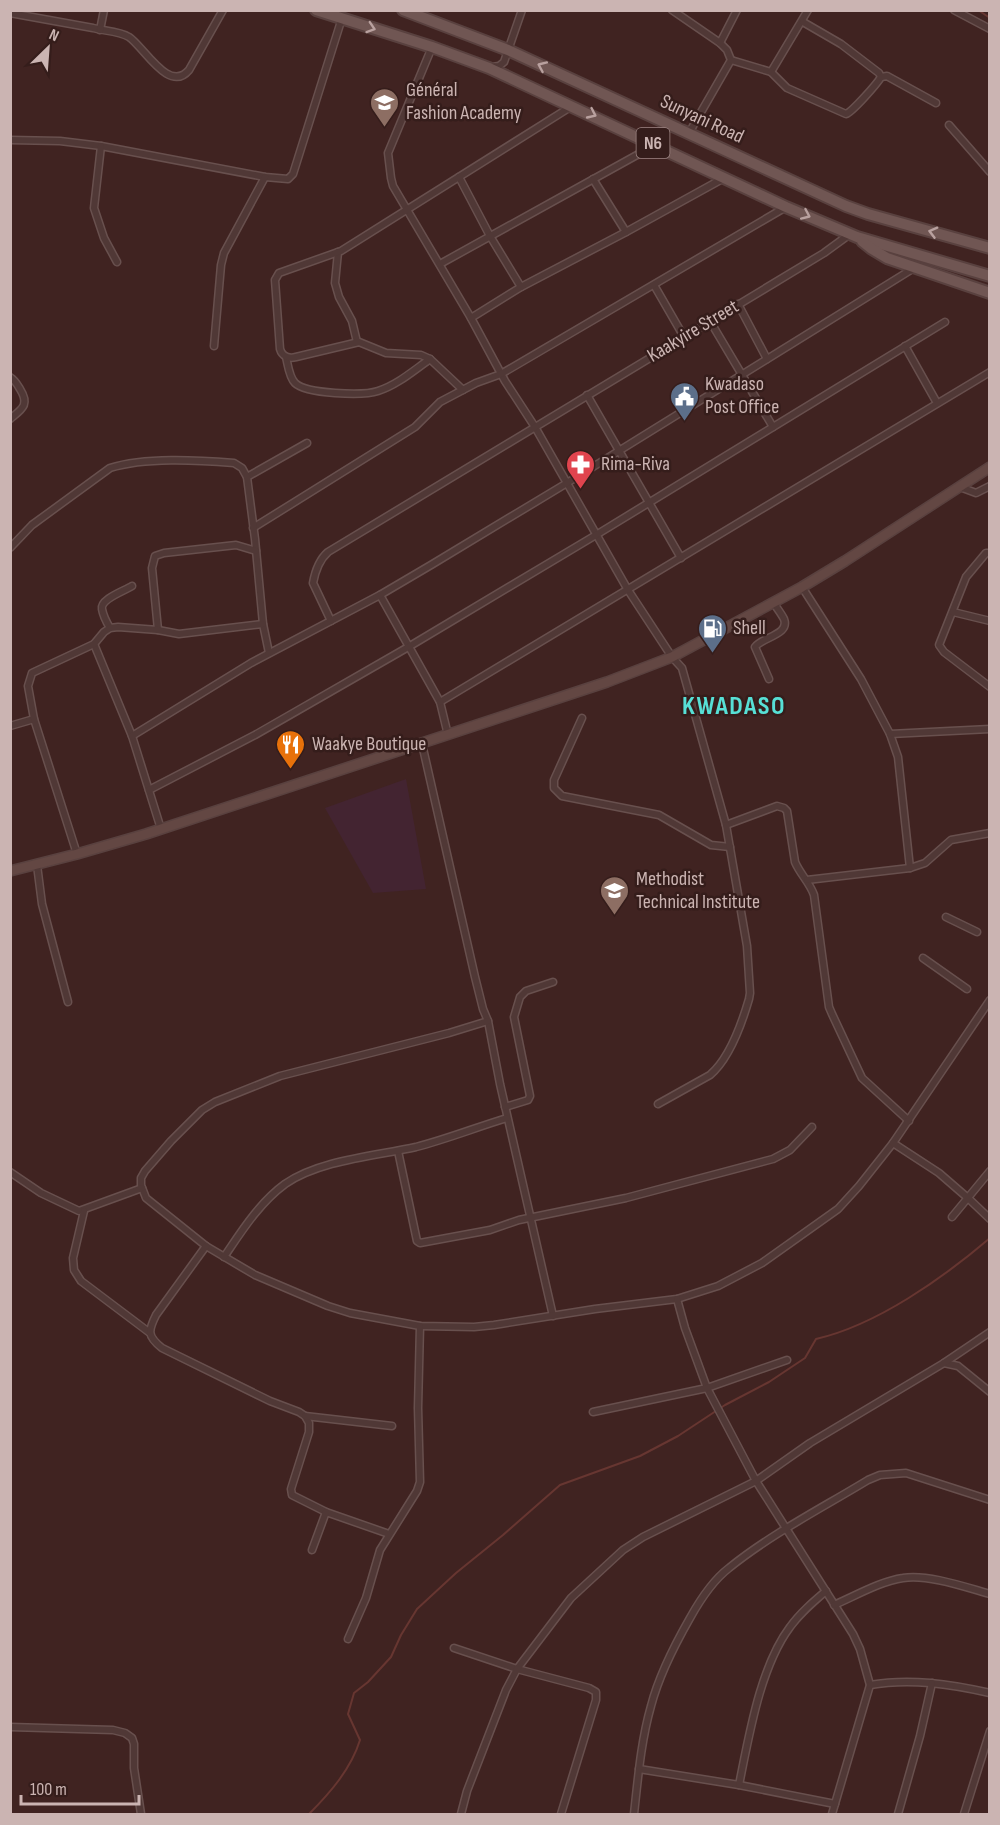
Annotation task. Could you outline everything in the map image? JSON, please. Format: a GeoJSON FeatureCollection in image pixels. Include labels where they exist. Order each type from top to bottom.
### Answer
{"type":"FeatureCollection","features":[{"type":"Feature","properties":{"kind":"main road","name":"N6"},"geometry":{"type":"LineString","coordinates":[[316,10],[489,68],[786,207],[854,236],[990,276]]}},
{"type":"Feature","properties":{"kind":"main road","name":"Sunyani Road"},"geometry":{"type":"LineString","coordinates":[[410,12],[429,14],[846,206],[990,248]]}},
{"type":"Feature","properties":{"kind":"main road"},"geometry":{"type":"LineString","coordinates":[[854,236],[877,253],[990,293]]}},
{"type":"Feature","properties":{"kind":"main road"},"geometry":{"type":"LineString","coordinates":[[976,244],[990,238]]}},
{"type":"Feature","properties":{"kind":"street"},"geometry":{"type":"LineString","coordinates":[[100,30],[104,10]]}},
{"type":"Feature","properties":{"kind":"street"},"geometry":{"type":"LineString","coordinates":[[10,13],[126,36],[164,73],[179,78],[189,70],[223,10]]}},
{"type":"Feature","properties":{"kind":"street"},"geometry":{"type":"LineString","coordinates":[[489,68],[502,64],[522,10]]}},
{"type":"Feature","properties":{"kind":"street"},"geometry":{"type":"LineString","coordinates":[[672,10],[720,43],[727,50],[730,60],[689,133]]}},
{"type":"Feature","properties":{"kind":"street"},"geometry":{"type":"LineString","coordinates":[[720,43],[737,10]]}},
{"type":"Feature","properties":{"kind":"street"},"geometry":{"type":"LineString","coordinates":[[771,72],[808,10]]}},
{"type":"Feature","properties":{"kind":"street"},"geometry":{"type":"LineString","coordinates":[[954,10],[990,29]]}},
{"type":"Feature","properties":{"kind":"street"},"geometry":{"type":"LineString","coordinates":[[10,140],[60,141],[101,146],[265,177],[288,179],[293,174],[342,18]]}},
{"type":"Feature","properties":{"kind":"street"},"geometry":{"type":"LineString","coordinates":[[802,22],[841,44],[879,73],[881,77]]}},
{"type":"Feature","properties":{"kind":"street"},"geometry":{"type":"LineString","coordinates":[[432,47],[388,153],[391,178],[501,374],[535,427],[628,590],[672,657],[682,668],[726,825],[747,946],[749,999],[728,1053],[717,1070],[658,1104]]}},
{"type":"Feature","properties":{"kind":"street"},"geometry":{"type":"LineString","coordinates":[[730,60],[771,72],[787,88],[846,114],[851,112],[866,93],[874,88],[881,77],[887,76],[936,103]]}},
{"type":"Feature","properties":{"kind":"street"},"geometry":{"type":"LineString","coordinates":[[429,359],[395,383],[377,391],[357,395],[310,389],[296,384],[291,376],[286,357],[280,349],[275,280],[279,273],[338,252],[572,105]]}},
{"type":"Feature","properties":{"kind":"street"},"geometry":{"type":"LineString","coordinates":[[949,125],[990,172]]}},
{"type":"Feature","properties":{"kind":"street"},"geometry":{"type":"LineString","coordinates":[[440,264],[655,144]]}},
{"type":"Feature","properties":{"kind":"street"},"geometry":{"type":"LineString","coordinates":[[101,146],[94,208],[104,238],[117,262]]}},
{"type":"Feature","properties":{"kind":"street"},"geometry":{"type":"LineString","coordinates":[[214,346],[224,253],[265,177]]}},
{"type":"Feature","properties":{"kind":"street"},"geometry":{"type":"LineString","coordinates":[[459,177],[490,236],[521,287]]}},
{"type":"Feature","properties":{"kind":"street"},"geometry":{"type":"LineString","coordinates":[[471,318],[521,287],[725,178]]}},
{"type":"Feature","properties":{"kind":"street"},"geometry":{"type":"LineString","coordinates":[[593,179],[626,232]]}},
{"type":"Feature","properties":{"kind":"street"},"geometry":{"type":"LineString","coordinates":[[253,528],[415,427],[440,402],[476,383],[501,374],[786,207]]}},
{"type":"Feature","properties":{"kind":"street","name":"Kaakyire Street"},"geometry":{"type":"LineString","coordinates":[[331,621],[313,583],[323,556],[328,552],[854,236]]}},
{"type":"Feature","properties":{"kind":"street"},"geometry":{"type":"LineString","coordinates":[[338,252],[335,283],[357,342]]}},
{"type":"Feature","properties":{"kind":"street"},"geometry":{"type":"LineString","coordinates":[[132,736],[269,653],[380,595],[567,483],[914,268]]}},
{"type":"Feature","properties":{"kind":"street"},"geometry":{"type":"LineString","coordinates":[[654,285],[684,337]]}},
{"type":"Feature","properties":{"kind":"street"},"geometry":{"type":"LineString","coordinates":[[738,304],[767,359]]}},
{"type":"Feature","properties":{"kind":"street"},"geometry":{"type":"LineString","coordinates":[[711,321],[773,427]]}},
{"type":"Feature","properties":{"kind":"street"},"geometry":{"type":"LineString","coordinates":[[149,790],[255,735],[410,646],[596,536],[945,322]]}},
{"type":"Feature","properties":{"kind":"street"},"geometry":{"type":"LineString","coordinates":[[286,357],[296,357],[357,342],[386,353],[421,355],[429,359],[463,390]]}},
{"type":"Feature","properties":{"kind":"street"},"geometry":{"type":"LineString","coordinates":[[905,345],[937,403]]}},
{"type":"Feature","properties":{"kind":"street"},"geometry":{"type":"LineString","coordinates":[[440,702],[990,372]]}},
{"type":"Feature","properties":{"kind":"street"},"geometry":{"type":"LineString","coordinates":[[10,377],[15,381],[26,401],[21,410],[10,419]]}},
{"type":"Feature","properties":{"kind":"street"},"geometry":{"type":"LineString","coordinates":[[587,395],[681,558]]}},
{"type":"Feature","properties":{"kind":"street"},"geometry":{"type":"LineString","coordinates":[[247,477],[307,443]]}},
{"type":"Feature","properties":{"kind":"street"},"geometry":{"type":"LineString","coordinates":[[10,548],[32,525],[110,468],[124,463],[157,461],[234,463],[242,468],[247,477],[263,624],[269,653]]}},
{"type":"Feature","properties":{"kind":"street"},"geometry":{"type":"LineString","coordinates":[[10,871],[161,829],[607,682],[672,657],[802,587],[990,467]]}},
{"type":"Feature","properties":{"kind":"street"},"geometry":{"type":"LineString","coordinates":[[960,487],[976,493],[990,486]]}},
{"type":"Feature","properties":{"kind":"street"},"geometry":{"type":"LineString","coordinates":[[158,630],[152,568],[155,556],[236,544],[256,551]]}},
{"type":"Feature","properties":{"kind":"street"},"geometry":{"type":"LineString","coordinates":[[990,553],[986,553],[969,572],[940,641],[941,648],[990,687]]}},
{"type":"Feature","properties":{"kind":"street"},"geometry":{"type":"LineString","coordinates":[[110,628],[102,605],[132,586]]}},
{"type":"Feature","properties":{"kind":"street"},"geometry":{"type":"LineString","coordinates":[[802,587],[861,679],[890,734],[898,757],[910,868]]}},
{"type":"Feature","properties":{"kind":"street"},"geometry":{"type":"LineString","coordinates":[[380,595],[440,702],[448,735]]}},
{"type":"Feature","properties":{"kind":"street"},"geometry":{"type":"LineString","coordinates":[[770,679],[755,647],[758,643],[782,632],[785,626],[773,602]]}},
{"type":"Feature","properties":{"kind":"street"},"geometry":{"type":"LineString","coordinates":[[953,612],[990,621]]}},
{"type":"Feature","properties":{"kind":"street"},"geometry":{"type":"LineString","coordinates":[[76,854],[34,719],[28,686],[32,673],[94,644],[110,628],[187,633],[263,624]]}},
{"type":"Feature","properties":{"kind":"street"},"geometry":{"type":"LineString","coordinates":[[94,644],[132,736],[161,829]]}},
{"type":"Feature","properties":{"kind":"street"},"geometry":{"type":"LineString","coordinates":[[582,718],[554,780],[554,788],[562,796],[659,815],[711,845],[730,847]]}},
{"type":"Feature","properties":{"kind":"street"},"geometry":{"type":"LineString","coordinates":[[10,726],[34,719]]}},
{"type":"Feature","properties":{"kind":"street"},"geometry":{"type":"LineString","coordinates":[[890,734],[990,729]]}},
{"type":"Feature","properties":{"kind":"street"},"geometry":{"type":"LineString","coordinates":[[422,744],[475,977],[488,1021],[507,1118],[553,1316]]}},
{"type":"Feature","properties":{"kind":"street"},"geometry":{"type":"LineString","coordinates":[[726,825],[777,806],[787,811],[795,862],[814,895],[829,1007],[862,1078],[909,1121]]}},
{"type":"Feature","properties":{"kind":"street"},"geometry":{"type":"LineString","coordinates":[[807,880],[910,868],[925,862],[951,840],[990,833]]}},
{"type":"Feature","properties":{"kind":"street"},"geometry":{"type":"LineString","coordinates":[[37,865],[42,904],[68,1002]]}},
{"type":"Feature","properties":{"kind":"street"},"geometry":{"type":"LineString","coordinates":[[10,878],[21,869]]}},
{"type":"Feature","properties":{"kind":"street"},"geometry":{"type":"LineString","coordinates":[[946,917],[977,932]]}},
{"type":"Feature","properties":{"kind":"street"},"geometry":{"type":"LineString","coordinates":[[923,958],[967,989]]}},
{"type":"Feature","properties":{"kind":"street"},"geometry":{"type":"LineString","coordinates":[[505,1107],[528,1100],[530,1096],[514,1017],[520,997],[526,991],[553,982]]}},
{"type":"Feature","properties":{"kind":"street"},"geometry":{"type":"LineString","coordinates":[[488,1021],[280,1076],[215,1102],[202,1110],[144,1171],[141,1178],[146,1198],[206,1246],[255,1275],[350,1313],[420,1326],[474,1327],[677,1299],[718,1286],[762,1263],[825,1219],[849,1198],[909,1121],[990,1000]]}},
{"type":"Feature","properties":{"kind":"street"},"geometry":{"type":"LineString","coordinates":[[224,1257],[261,1207],[284,1185],[300,1176],[330,1165],[419,1146],[507,1118]]}},
{"type":"Feature","properties":{"kind":"street"},"geometry":{"type":"LineString","coordinates":[[398,1151],[419,1243],[490,1230],[519,1220],[626,1198],[773,1159],[790,1150],[812,1127]]}},
{"type":"Feature","properties":{"kind":"street"},"geometry":{"type":"LineString","coordinates":[[892,1143],[939,1173],[990,1219]]}},
{"type":"Feature","properties":{"kind":"street"},"geometry":{"type":"LineString","coordinates":[[952,1217],[990,1171]]}},
{"type":"Feature","properties":{"kind":"street"},"geometry":{"type":"LineString","coordinates":[[10,1172],[41,1192],[79,1211],[142,1188]]}},
{"type":"Feature","properties":{"kind":"street"},"geometry":{"type":"LineString","coordinates":[[84,1210],[73,1258],[74,1270],[81,1281],[150,1333]]}},
{"type":"Feature","properties":{"kind":"street"},"geometry":{"type":"LineString","coordinates":[[206,1246],[156,1315],[151,1325],[152,1340],[162,1348],[305,1416],[392,1426]]}},
{"type":"Feature","properties":{"kind":"street"},"geometry":{"type":"LineString","coordinates":[[677,1299],[707,1388],[756,1481],[853,1634],[860,1649],[870,1685],[832,1815]]}},
{"type":"Feature","properties":{"kind":"street"},"geometry":{"type":"LineString","coordinates":[[348,1639],[366,1598],[377,1560],[389,1534],[417,1491],[420,1482],[418,1408],[420,1326]]}},
{"type":"Feature","properties":{"kind":"street"},"geometry":{"type":"LineString","coordinates":[[461,1815],[467,1791],[517,1669],[571,1598],[623,1550],[643,1537],[756,1481],[810,1443],[944,1363],[990,1332]]}},
{"type":"Feature","properties":{"kind":"street"},"geometry":{"type":"LineString","coordinates":[[593,1412],[707,1388],[787,1360]]}},
{"type":"Feature","properties":{"kind":"street"},"geometry":{"type":"LineString","coordinates":[[944,1363],[963,1369],[990,1392]]}},
{"type":"Feature","properties":{"kind":"street"},"geometry":{"type":"LineString","coordinates":[[305,1416],[309,1424],[309,1432],[290,1492],[296,1498],[327,1512],[389,1534]]}},
{"type":"Feature","properties":{"kind":"street"},"geometry":{"type":"LineString","coordinates":[[634,1815],[645,1732],[660,1677],[698,1603],[714,1582],[729,1568],[786,1529],[880,1475],[906,1473],[990,1500]]}},
{"type":"Feature","properties":{"kind":"street"},"geometry":{"type":"LineString","coordinates":[[312,1550],[327,1512]]}},
{"type":"Feature","properties":{"kind":"street"},"geometry":{"type":"LineString","coordinates":[[834,1605],[891,1581],[904,1578],[934,1580],[990,1594]]}},
{"type":"Feature","properties":{"kind":"street"},"geometry":{"type":"LineString","coordinates":[[739,1785],[758,1702],[772,1658],[790,1626],[826,1591]]}},
{"type":"Feature","properties":{"kind":"street"},"geometry":{"type":"LineString","coordinates":[[454,1648],[517,1669],[588,1688],[597,1695],[561,1815]]}},
{"type":"Feature","properties":{"kind":"street"},"geometry":{"type":"LineString","coordinates":[[870,1685],[905,1681],[958,1686],[990,1693]]}},
{"type":"Feature","properties":{"kind":"street"},"geometry":{"type":"LineString","coordinates":[[898,1815],[932,1683]]}},
{"type":"Feature","properties":{"kind":"street"},"geometry":{"type":"LineString","coordinates":[[10,1727],[113,1730],[125,1733],[132,1738],[134,1744],[134,1768],[141,1815]]}},
{"type":"Feature","properties":{"kind":"street"},"geometry":{"type":"LineString","coordinates":[[964,1815],[990,1731]]}},
{"type":"Feature","properties":{"kind":"street"},"geometry":{"type":"LineString","coordinates":[[639,1769],[739,1785],[835,1804]]}},
{"type":"Feature","properties":{"kind":"shaded area"},"geometry":{"type":"Polygon","coordinates":[[[406,779],[426,889],[373,893],[325,808],[406,779]]]}},
{"type":"Feature","properties":{"kind":"waterway"},"geometry":{"type":"LineString","coordinates":[[978,10],[990,18]]}},
{"type":"Feature","properties":{"kind":"waterway"},"geometry":{"type":"LineString","coordinates":[[309,1814],[339,1780],[356,1751],[360,1740],[348,1714],[354,1693],[368,1682],[391,1657],[417,1609],[560,1485],[640,1456],[678,1436],[725,1405],[769,1382],[805,1358],[816,1339],[862,1323],[908,1298],[952,1269],[990,1238]]}},
{"type":"Feature","properties":{"kind":"place","name":"Général Fashion Academy"},"geometry":{"type":"Point","coordinates":[385,128]}},
{"type":"Feature","properties":{"kind":"place","name":"Kwadaso Post Office"},"geometry":{"type":"Point","coordinates":[684,422]}},
{"type":"Feature","properties":{"kind":"place","name":"Rima-Riva"},"geometry":{"type":"Point","coordinates":[580,490]}},
{"type":"Feature","properties":{"kind":"place","name":"Shell"},"geometry":{"type":"Point","coordinates":[712,654]}},
{"type":"Feature","properties":{"kind":"place","name":"Waakye Boutique"},"geometry":{"type":"Point","coordinates":[291,770]}},
{"type":"Feature","properties":{"kind":"place","name":"Methodist Technical Institute"},"geometry":{"type":"Point","coordinates":[615,916]}},
{"type":"Feature","properties":{"kind":"district","name":"KWADASO"},"geometry":{"type":"Point","coordinates":[734,706]}}]}
